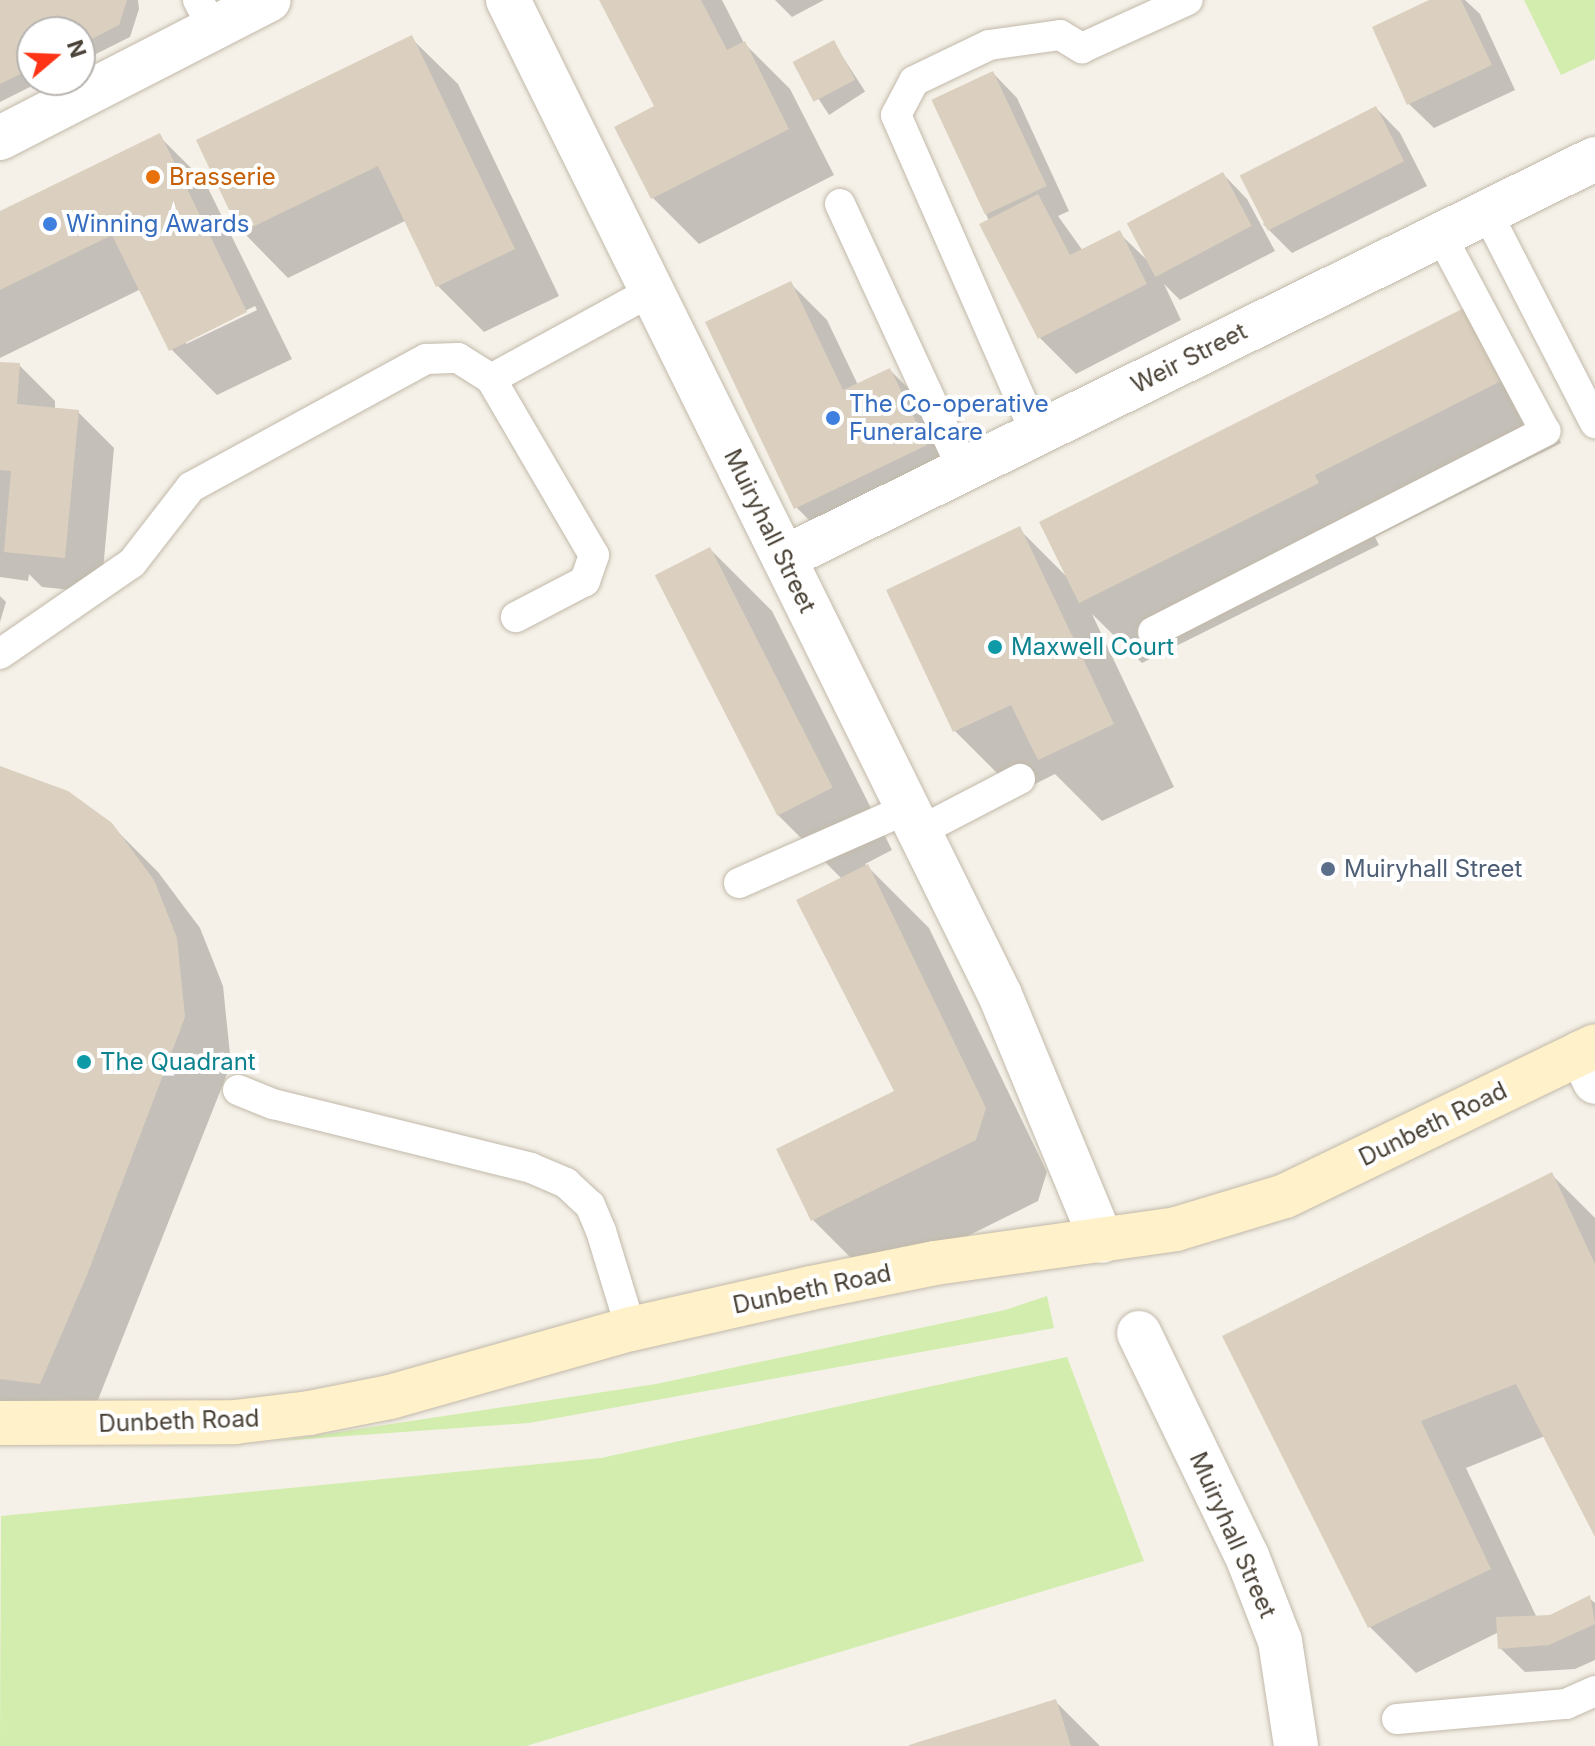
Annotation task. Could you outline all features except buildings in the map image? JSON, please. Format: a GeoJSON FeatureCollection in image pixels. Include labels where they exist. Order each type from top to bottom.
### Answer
{"type":"FeatureCollection","features":[{"type":"Feature","properties":{"kind":"main road","name":"Dunbeth Road"},"geometry":{"type":"LineString","coordinates":[[0,1423],[235,1422],[309,1413],[390,1397],[631,1329],[935,1263],[1176,1229],[1285,1196],[1590,1060]]}},
{"type":"Feature","properties":{"kind":"street"},"geometry":{"type":"LineString","coordinates":[[8,133],[206,15],[269,0]]}},
{"type":"Feature","properties":{"kind":"street","name":"Muiryhall Street"},"geometry":{"type":"LineString","coordinates":[[508,0],[1000,995],[1102,1241]]}},
{"type":"Feature","properties":{"kind":"street","name":"Weir Street"},"geometry":{"type":"LineString","coordinates":[[784,558],[964,472],[1485,209],[1595,159]]}},
{"type":"Feature","properties":{"kind":"street","name":"Muiryhall Street"},"geometry":{"type":"LineString","coordinates":[[1139,1333],[1247,1556],[1280,1641],[1296,1746]]}},
{"type":"Feature","properties":{"kind":"lane"},"geometry":{"type":"LineString","coordinates":[[1036,434],[896,115],[914,81],[989,45],[1060,35],[1082,48],[1188,0]]}},
{"type":"Feature","properties":{"kind":"lane"},"geometry":{"type":"LineString","coordinates":[[840,204],[964,472]]}},
{"type":"Feature","properties":{"kind":"lane"},"geometry":{"type":"LineString","coordinates":[[1485,209],[1595,423]]}},
{"type":"Feature","properties":{"kind":"lane"},"geometry":{"type":"LineString","coordinates":[[1153,632],[1545,431],[1439,232]]}},
{"type":"Feature","properties":{"kind":"lane"},"geometry":{"type":"LineString","coordinates":[[491,379],[650,292]]}},
{"type":"Feature","properties":{"kind":"lane"},"geometry":{"type":"LineString","coordinates":[[0,654],[132,563],[191,487],[426,359],[458,358],[491,379],[594,555],[585,581],[516,617]]}},
{"type":"Feature","properties":{"kind":"lane"},"geometry":{"type":"LineString","coordinates":[[739,883],[1020,779]]}},
{"type":"Feature","properties":{"kind":"lane"},"geometry":{"type":"LineString","coordinates":[[238,1090],[273,1104],[531,1168],[566,1183],[590,1205],[631,1329]]}},
{"type":"Feature","properties":{"kind":"lane"},"geometry":{"type":"LineString","coordinates":[[1397,1719],[1566,1704],[1595,1691]]}},
{"type":"Feature","properties":{"kind":"green space"},"geometry":{"type":"Polygon","coordinates":[[[1524,0],[1595,0],[1595,59],[1561,75],[1524,0]]]}},
{"type":"Feature","properties":{"kind":"green space"},"geometry":{"type":"Polygon","coordinates":[[[1047,1296],[1054,1328],[529,1423],[279,1441],[656,1384],[1005,1310],[1047,1296]]]}},
{"type":"Feature","properties":{"kind":"green space"},"geometry":{"type":"Polygon","coordinates":[[[1067,1357],[1144,1561],[526,1746],[0,1746],[1,1516],[601,1458],[1067,1357]]]}},
{"type":"Feature","properties":{"kind":"place","name":"Brasserie"},"geometry":{"type":"Point","coordinates":[153,177]}},
{"type":"Feature","properties":{"kind":"place","name":"Winning Awards"},"geometry":{"type":"Point","coordinates":[50,224]}},
{"type":"Feature","properties":{"kind":"place","name":"The Co-operative Funeralcare"},"geometry":{"type":"Point","coordinates":[833,418]}},
{"type":"Feature","properties":{"kind":"place","name":"Maxwell Court"},"geometry":{"type":"Point","coordinates":[995,647]}},
{"type":"Feature","properties":{"kind":"place","name":"Muiryhall Street"},"geometry":{"type":"Point","coordinates":[1328,869]}},
{"type":"Feature","properties":{"kind":"place","name":"The Quadrant"},"geometry":{"type":"Point","coordinates":[84,1062]}}]}
